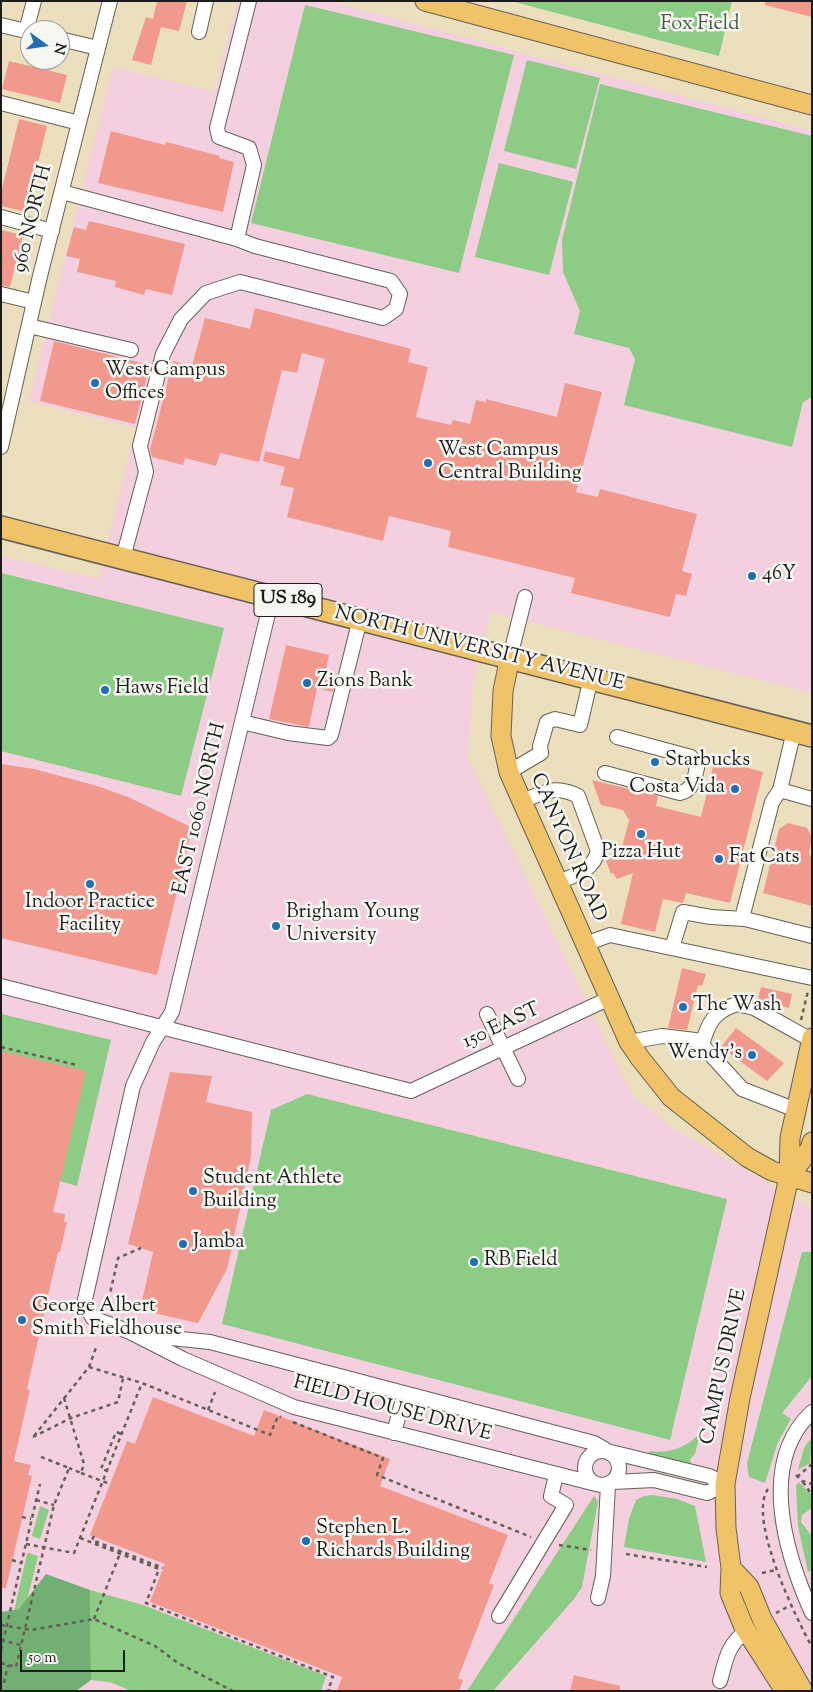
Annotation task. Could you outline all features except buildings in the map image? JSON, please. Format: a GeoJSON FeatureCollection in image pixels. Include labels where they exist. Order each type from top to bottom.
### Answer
{"type":"FeatureCollection","features":[{"type":"Feature","properties":{"kind":"highway","name":"NORTH UNIVERSITY AVENUE"},"geometry":{"type":"LineString","coordinates":[[1,528],[803,733]]}},
{"type":"Feature","properties":{"kind":"main road"},"geometry":{"type":"LineString","coordinates":[[425,1],[812,105]]}},
{"type":"Feature","properties":{"kind":"main road","name":"CANYON ROAD"},"geometry":{"type":"LineString","coordinates":[[510,657],[503,691],[502,736],[509,772],[629,1042],[671,1097],[747,1157],[772,1171],[812,1183]]}},
{"type":"Feature","properties":{"kind":"main road"},"geometry":{"type":"LineString","coordinates":[[789,1177],[790,1138],[812,1039]]}},
{"type":"Feature","properties":{"kind":"main road"},"geometry":{"type":"LineString","coordinates":[[789,1177],[810,1149],[812,1142]]}},
{"type":"Feature","properties":{"kind":"main road","name":"CAMPUS DRIVE"},"geometry":{"type":"LineString","coordinates":[[785,1691],[746,1631],[730,1593],[732,1568],[726,1528],[725,1484],[740,1398],[789,1177]]}},
{"type":"Feature","properties":{"kind":"main road"},"geometry":{"type":"LineString","coordinates":[[732,1568],[749,1587],[762,1619],[803,1691]]}},
{"type":"Feature","properties":{"kind":"street"},"geometry":{"type":"LineString","coordinates":[[30,20],[34,1]]}},
{"type":"Feature","properties":{"kind":"street","name":"960 NORTH"},"geometry":{"type":"LineString","coordinates":[[1,447],[34,302],[110,1]]}},
{"type":"Feature","properties":{"kind":"street"},"geometry":{"type":"LineString","coordinates":[[198,32],[206,1]]}},
{"type":"Feature","properties":{"kind":"street"},"geometry":{"type":"LineString","coordinates":[[236,239],[254,165],[249,148],[219,137],[217,128],[250,1]]}},
{"type":"Feature","properties":{"kind":"street"},"geometry":{"type":"LineString","coordinates":[[1,25],[20,30]]}},
{"type":"Feature","properties":{"kind":"street"},"geometry":{"type":"LineString","coordinates":[[70,41],[98,48]]}},
{"type":"Feature","properties":{"kind":"street"},"geometry":{"type":"LineString","coordinates":[[1,103],[79,123]]}},
{"type":"Feature","properties":{"kind":"street"},"geometry":{"type":"LineString","coordinates":[[62,192],[256,246],[391,280],[400,294],[396,309],[383,318],[240,282],[206,293],[181,319],[163,354],[140,446],[146,472],[123,558]]}},
{"type":"Feature","properties":{"kind":"street"},"geometry":{"type":"LineString","coordinates":[[1,217],[51,235]]}},
{"type":"Feature","properties":{"kind":"street"},"geometry":{"type":"LineString","coordinates":[[1,226],[51,235]]}},
{"type":"Feature","properties":{"kind":"street"},"geometry":{"type":"LineString","coordinates":[[1,294],[34,302]]}},
{"type":"Feature","properties":{"kind":"street"},"geometry":{"type":"LineString","coordinates":[[29,326],[131,350]]}},
{"type":"Feature","properties":{"kind":"street","name":"EAST 1060 NORTH"},"geometry":{"type":"LineString","coordinates":[[161,1028],[172,1012],[272,596]]}},
{"type":"Feature","properties":{"kind":"street","name":"CANYON ROAD"},"geometry":{"type":"LineString","coordinates":[[510,657],[524,597]]}},
{"type":"Feature","properties":{"kind":"street"},"geometry":{"type":"LineString","coordinates":[[242,722],[288,733],[328,738],[331,734],[341,699],[360,619]]}},
{"type":"Feature","properties":{"kind":"street"},"geometry":{"type":"LineString","coordinates":[[509,772],[541,753],[540,746],[548,722],[555,719],[580,724],[590,678]]}},
{"type":"Feature","properties":{"kind":"street"},"geometry":{"type":"LineString","coordinates":[[742,918],[772,802],[780,790],[803,733]]}},
{"type":"Feature","properties":{"kind":"street"},"geometry":{"type":"LineString","coordinates":[[605,773],[680,793],[687,791],[692,786],[697,768],[691,757],[617,737]]}},
{"type":"Feature","properties":{"kind":"street"},"geometry":{"type":"LineString","coordinates":[[522,801],[553,789],[568,791],[578,796],[598,851],[596,858],[588,869],[558,882]]}},
{"type":"Feature","properties":{"kind":"street"},"geometry":{"type":"LineString","coordinates":[[780,790],[812,799]]}},
{"type":"Feature","properties":{"kind":"street"},"geometry":{"type":"LineString","coordinates":[[672,948],[683,912],[717,918],[742,918],[812,936]]}},
{"type":"Feature","properties":{"kind":"street"},"geometry":{"type":"LineString","coordinates":[[586,944],[610,935],[812,978]]}},
{"type":"Feature","properties":{"kind":"street"},"geometry":{"type":"LineString","coordinates":[[1,986],[161,1028]]}},
{"type":"Feature","properties":{"kind":"street","name":"150 EAST"},"geometry":{"type":"LineString","coordinates":[[161,1028],[411,1092],[610,998]]}},
{"type":"Feature","properties":{"kind":"street"},"geometry":{"type":"LineString","coordinates":[[796,1110],[742,1089],[702,1045],[703,1040],[707,1026],[715,1014],[737,1004],[754,1008],[812,1039]]}},
{"type":"Feature","properties":{"kind":"street"},"geometry":{"type":"LineString","coordinates":[[487,1014],[518,1078]]}},
{"type":"Feature","properties":{"kind":"street","name":"FIELD HOUSE DRIVE"},"geometry":{"type":"LineString","coordinates":[[161,1028],[133,1086],[84,1304],[93,1318],[130,1332],[183,1359],[294,1407],[556,1475],[606,1484],[654,1480],[706,1493],[725,1484]]}},
{"type":"Feature","properties":{"kind":"street"},"geometry":{"type":"LineString","coordinates":[[629,1042],[662,1036],[703,1040]]}},
{"type":"Feature","properties":{"kind":"street","name":"FIELD HOUSE DRIVE"},"geometry":{"type":"LineString","coordinates":[[130,1332],[191,1339],[394,1390],[404,1395],[594,1443],[608,1451],[709,1476],[725,1484]]}},
{"type":"Feature","properties":{"kind":"street"},"geometry":{"type":"LineString","coordinates":[[183,1359],[181,1352],[183,1344],[191,1339]]}},
{"type":"Feature","properties":{"kind":"street"},"geometry":{"type":"LineString","coordinates":[[394,1433],[404,1395]]}},
{"type":"Feature","properties":{"kind":"street"},"geometry":{"type":"LineString","coordinates":[[812,1412],[793,1438],[784,1458],[782,1514],[786,1539],[797,1579],[812,1613]]}},
{"type":"Feature","properties":{"kind":"street"},"geometry":{"type":"LineString","coordinates":[[598,1598],[603,1576],[606,1484],[619,1472],[620,1467],[616,1456],[608,1451],[594,1452],[586,1461],[585,1466],[588,1477],[606,1484]]}},
{"type":"Feature","properties":{"kind":"street"},"geometry":{"type":"LineString","coordinates":[[499,1616],[566,1506],[551,1496],[556,1475]]}},
{"type":"Feature","properties":{"kind":"street"},"geometry":{"type":"LineString","coordinates":[[720,1681],[727,1655],[734,1640],[746,1631]]}},
{"type":"Feature","properties":{"kind":"path"},"geometry":{"type":"LineString","coordinates":[[1,1047],[76,1065]]}},
{"type":"Feature","properties":{"kind":"path"},"geometry":{"type":"LineString","coordinates":[[106,1307],[118,1258],[141,1248]]}},
{"type":"Feature","properties":{"kind":"path"},"geometry":{"type":"LineString","coordinates":[[97,1345],[89,1367],[33,1437],[71,1418],[118,1402],[124,1377]]}},
{"type":"Feature","properties":{"kind":"path"},"geometry":{"type":"LineString","coordinates":[[89,1367],[142,1383],[270,1435],[278,1416],[383,1458],[377,1474],[532,1538]]}},
{"type":"Feature","properties":{"kind":"path"},"geometry":{"type":"LineString","coordinates":[[26,1544],[74,1553],[142,1383]]}},
{"type":"Feature","properties":{"kind":"path"},"geometry":{"type":"LineString","coordinates":[[208,1410],[215,1392]]}},
{"type":"Feature","properties":{"kind":"path"},"geometry":{"type":"LineString","coordinates":[[64,1398],[84,1464],[82,1473]]}},
{"type":"Feature","properties":{"kind":"path"},"geometry":{"type":"LineString","coordinates":[[108,1471],[101,1469],[116,1432],[122,1434]]}},
{"type":"Feature","properties":{"kind":"path"},"geometry":{"type":"LineString","coordinates":[[38,1456],[110,1484]]}},
{"type":"Feature","properties":{"kind":"path"},"geometry":{"type":"LineString","coordinates":[[812,1464],[797,1477],[812,1495]]}},
{"type":"Feature","properties":{"kind":"path"},"geometry":{"type":"LineString","coordinates":[[1,1663],[16,1667],[54,1505],[69,1468]]}},
{"type":"Feature","properties":{"kind":"path"},"geometry":{"type":"LineString","coordinates":[[802,1481],[812,1484]]}},
{"type":"Feature","properties":{"kind":"path"},"geometry":{"type":"LineString","coordinates":[[1,1650],[40,1484]]}},
{"type":"Feature","properties":{"kind":"path"},"geometry":{"type":"LineString","coordinates":[[36,1500],[54,1505]]}},
{"type":"Feature","properties":{"kind":"path"},"geometry":{"type":"LineString","coordinates":[[22,1517],[31,1519]]}},
{"type":"Feature","properties":{"kind":"path"},"geometry":{"type":"LineString","coordinates":[[94,1536],[92,1540],[163,1568]]}},
{"type":"Feature","properties":{"kind":"path"},"geometry":{"type":"LineString","coordinates":[[80,1538],[159,1569],[146,1603],[332,1677],[328,1690],[331,1691]]}},
{"type":"Feature","properties":{"kind":"path"},"geometry":{"type":"LineString","coordinates":[[560,1545],[591,1550]]}},
{"type":"Feature","properties":{"kind":"path"},"geometry":{"type":"LineString","coordinates":[[94,1619],[121,1551]]}},
{"type":"Feature","properties":{"kind":"path"},"geometry":{"type":"LineString","coordinates":[[626,1554],[707,1567]]}},
{"type":"Feature","properties":{"kind":"path"},"geometry":{"type":"LineString","coordinates":[[12,1560],[21,1563]]}},
{"type":"Feature","properties":{"kind":"path"},"geometry":{"type":"LineString","coordinates":[[762,1573],[776,1570]]}},
{"type":"Feature","properties":{"kind":"path"},"geometry":{"type":"LineString","coordinates":[[771,1615],[791,1606]]}},
{"type":"Feature","properties":{"kind":"path"},"geometry":{"type":"LineString","coordinates":[[1,1625],[25,1630],[94,1619],[156,1646],[178,1663],[233,1691]]}},
{"type":"Feature","properties":{"kind":"path"},"geometry":{"type":"LineString","coordinates":[[2,1640],[22,1645]]}},
{"type":"Feature","properties":{"kind":"path"},"geometry":{"type":"LineString","coordinates":[[4,1683],[8,1665]]}},
{"type":"Feature","properties":{"kind":"shaded area","name":"Brigham Young University"},"geometry":{"type":"Polygon","coordinates":[[[237,1],[329,1],[812,131],[812,693],[491,612],[473,683],[468,758],[632,1095],[674,1129],[812,1208],[812,1691],[1,1691],[1,556],[99,579],[136,428],[29,401],[113,67],[214,92],[237,1]]]}},
{"type":"Feature","properties":{"kind":"green space","name":"Fox Field"},"geometry":{"type":"Polygon","coordinates":[[[511,1],[732,1],[719,56],[511,1]]]}},
{"type":"Feature","properties":{"kind":"green space"},"geometry":{"type":"Polygon","coordinates":[[[305,5],[514,55],[459,273],[251,223],[305,5]]]}},
{"type":"Feature","properties":{"kind":"green space"},"geometry":{"type":"Polygon","coordinates":[[[527,60],[600,78],[576,169],[504,151],[527,60]]]}},
{"type":"Feature","properties":{"kind":"green space"},"geometry":{"type":"Polygon","coordinates":[[[600,84],[812,136],[812,397],[803,402],[792,447],[624,405],[635,359],[629,348],[574,334],[580,311],[563,272],[562,240],[600,84]]]}},
{"type":"Feature","properties":{"kind":"green space"},"geometry":{"type":"Polygon","coordinates":[[[499,163],[573,182],[549,275],[475,257],[499,163]]]}},
{"type":"Feature","properties":{"kind":"green space","name":"Haws Field"},"geometry":{"type":"Polygon","coordinates":[[[1,573],[224,628],[181,796],[1,751],[1,573]]]}},
{"type":"Feature","properties":{"kind":"green space"},"geometry":{"type":"Polygon","coordinates":[[[1,1014],[111,1040],[77,1186],[60,1181],[1,1051],[1,1014]]]}},
{"type":"Feature","properties":{"kind":"green space","name":"RB Field"},"geometry":{"type":"Polygon","coordinates":[[[307,1094],[727,1199],[670,1440],[222,1324],[271,1110],[307,1094]]]}},
{"type":"Feature","properties":{"kind":"green space"},"geometry":{"type":"Polygon","coordinates":[[[802,1252],[812,1252],[812,1376],[782,1413],[791,1419],[778,1442],[765,1483],[749,1477],[747,1463],[802,1252]]]}},
{"type":"Feature","properties":{"kind":"green space"},"geometry":{"type":"Polygon","coordinates":[[[697,1436],[699,1437],[695,1454],[690,1459],[691,1463],[686,1465],[647,1455],[650,1451],[663,1452],[675,1449],[687,1444],[697,1436]]]}},
{"type":"Feature","properties":{"kind":"green space"},"geometry":{"type":"Polygon","coordinates":[[[812,1437],[810,1463],[798,1470],[804,1448],[812,1437]]]}},
{"type":"Feature","properties":{"kind":"green space"},"geometry":{"type":"Polygon","coordinates":[[[799,1482],[812,1495],[812,1508],[802,1515],[801,1522],[812,1536],[812,1570],[808,1572],[798,1526],[796,1485],[799,1482]]]}},
{"type":"Feature","properties":{"kind":"green space"},"geometry":{"type":"Polygon","coordinates":[[[652,1495],[677,1499],[695,1506],[706,1562],[624,1547],[629,1519],[636,1500],[652,1495]]]}},
{"type":"Feature","properties":{"kind":"green space"},"geometry":{"type":"Polygon","coordinates":[[[594,1496],[598,1502],[582,1587],[574,1599],[493,1691],[467,1691],[594,1496]]]}},
{"type":"Feature","properties":{"kind":"green space"},"geometry":{"type":"Polygon","coordinates":[[[40,1506],[49,1510],[40,1539],[32,1536],[40,1506]]]}},
{"type":"Feature","properties":{"kind":"green space"},"geometry":{"type":"Polygon","coordinates":[[[27,1554],[38,1556],[24,1613],[14,1611],[27,1554]]]}},
{"type":"Feature","properties":{"kind":"green space"},"geometry":{"type":"Polygon","coordinates":[[[46,1574],[90,1590],[91,1680],[76,1691],[1,1691],[1,1612],[19,1609],[46,1574]]]}},
{"type":"Feature","properties":{"kind":"green space"},"geometry":{"type":"Polygon","coordinates":[[[90,1590],[143,1605],[326,1676],[321,1691],[131,1691],[110,1682],[91,1680],[90,1590]]]}},
{"type":"Feature","properties":{"kind":"place","name":"West Campus Offices"},"geometry":{"type":"Point","coordinates":[95,383]}},
{"type":"Feature","properties":{"kind":"place","name":"West Campus Central Building"},"geometry":{"type":"Point","coordinates":[428,463]}},
{"type":"Feature","properties":{"kind":"place","name":"46Y"},"geometry":{"type":"Point","coordinates":[752,576]}},
{"type":"Feature","properties":{"kind":"place","name":"Zions Bank"},"geometry":{"type":"Point","coordinates":[307,683]}},
{"type":"Feature","properties":{"kind":"place","name":"Haws Field"},"geometry":{"type":"Point","coordinates":[105,690]}},
{"type":"Feature","properties":{"kind":"place","name":"Starbucks"},"geometry":{"type":"Point","coordinates":[655,762]}},
{"type":"Feature","properties":{"kind":"place","name":"Costa Vida"},"geometry":{"type":"Point","coordinates":[735,789]}},
{"type":"Feature","properties":{"kind":"place","name":"Pizza Hut"},"geometry":{"type":"Point","coordinates":[641,834]}},
{"type":"Feature","properties":{"kind":"place","name":"Fat Cats"},"geometry":{"type":"Point","coordinates":[719,859]}},
{"type":"Feature","properties":{"kind":"place","name":"Indoor Practice Facility"},"geometry":{"type":"Point","coordinates":[90,884]}},
{"type":"Feature","properties":{"kind":"place","name":"Brigham Young University"},"geometry":{"type":"Point","coordinates":[276,926]}},
{"type":"Feature","properties":{"kind":"place","name":"The Wash"},"geometry":{"type":"Point","coordinates":[683,1007]}},
{"type":"Feature","properties":{"kind":"place","name":"Wendy's"},"geometry":{"type":"Point","coordinates":[752,1055]}},
{"type":"Feature","properties":{"kind":"place","name":"Student Athlete Building"},"geometry":{"type":"Point","coordinates":[193,1191]}},
{"type":"Feature","properties":{"kind":"place","name":"Jamba"},"geometry":{"type":"Point","coordinates":[183,1244]}},
{"type":"Feature","properties":{"kind":"place","name":"RB Field"},"geometry":{"type":"Point","coordinates":[474,1262]}},
{"type":"Feature","properties":{"kind":"place","name":"George Albert Smith Fieldhouse"},"geometry":{"type":"Point","coordinates":[22,1320]}},
{"type":"Feature","properties":{"kind":"place","name":"Stephen L. Richards Building"},"geometry":{"type":"Point","coordinates":[306,1541]}}]}
